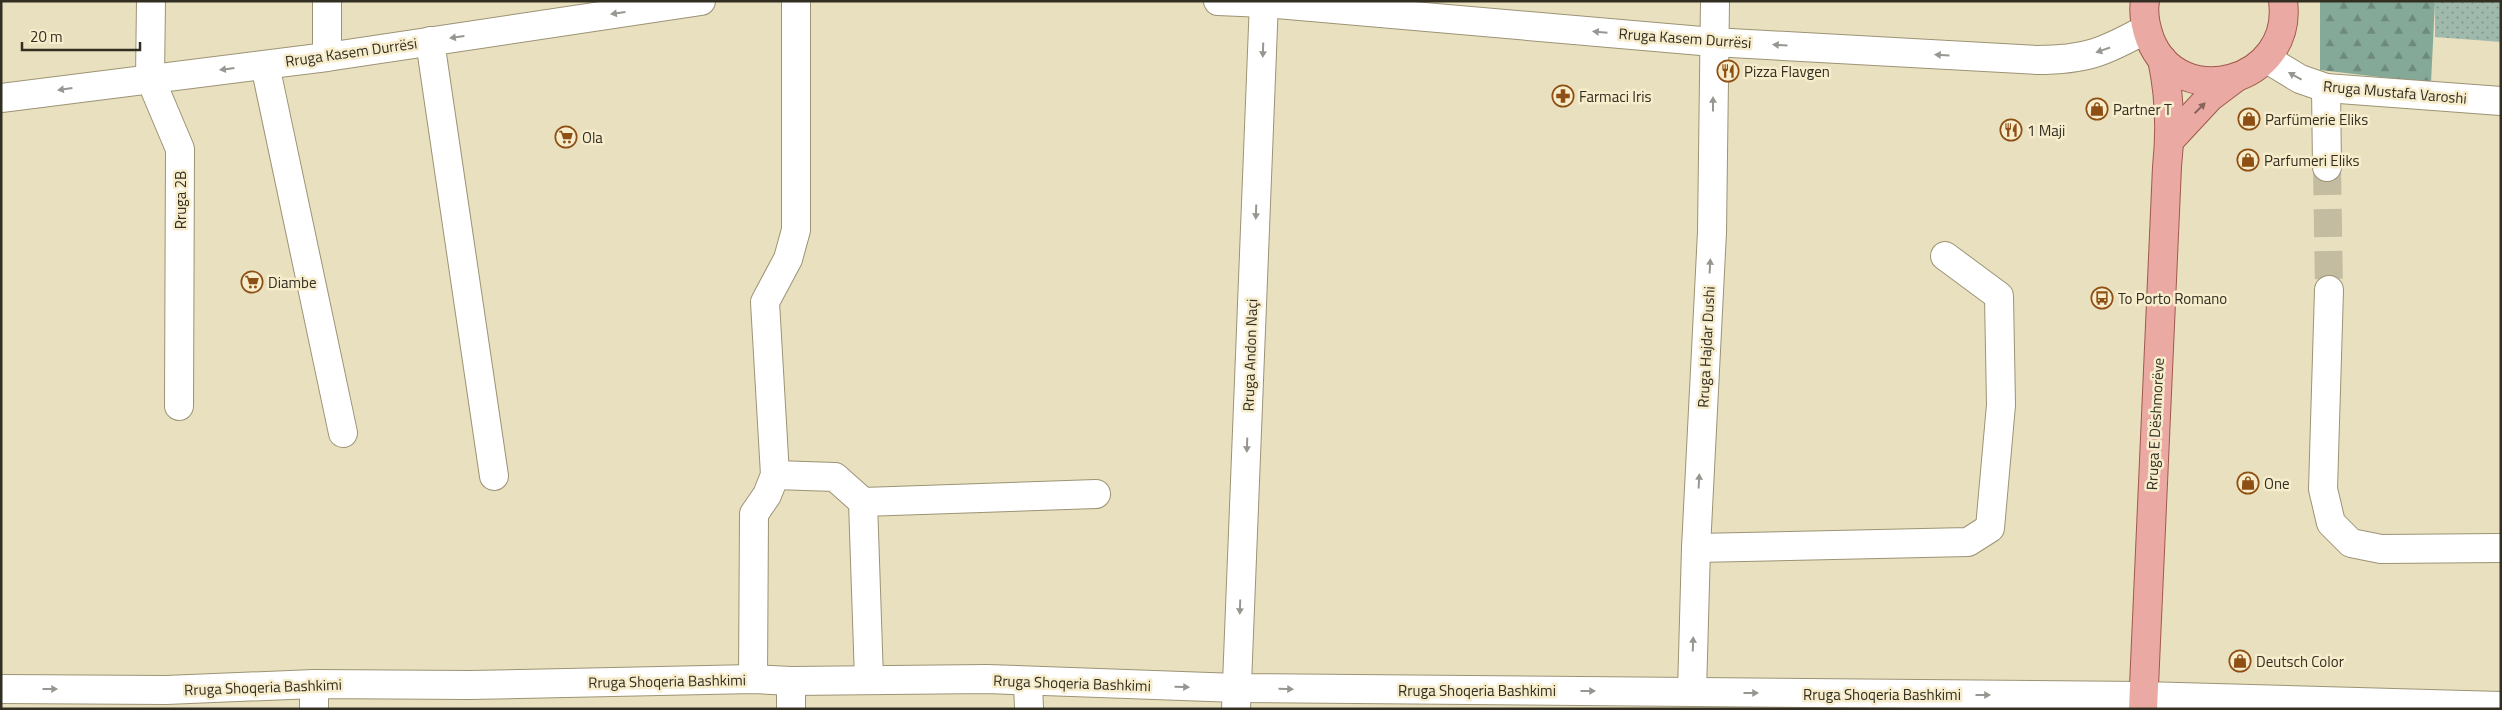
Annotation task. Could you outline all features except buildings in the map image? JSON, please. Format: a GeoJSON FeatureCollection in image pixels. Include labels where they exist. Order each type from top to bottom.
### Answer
{"type":"FeatureCollection","features":[{"type":"Feature","properties":{"kind":"main road"},"geometry":{"type":"LineString","coordinates":[[2145,1],[2146,29],[2162,58],[2183,74],[2208,82],[2234,80]]}},
{"type":"Feature","properties":{"kind":"main road"},"geometry":{"type":"LineString","coordinates":[[2170,140],[2210,98],[2234,80],[2252,72],[2267,59],[2279,38],[2285,14],[2283,1]]}},
{"type":"Feature","properties":{"kind":"main road","name":"Rruga E Dëshmorëve"},"geometry":{"type":"LineString","coordinates":[[2143,702],[2167,167],[2170,140],[2168,85],[2162,58]]}},
{"type":"Feature","properties":{"kind":"street","name":"Rruga 2B"},"geometry":{"type":"LineString","coordinates":[[151,1],[150,78],[180,148],[180,406]]}},
{"type":"Feature","properties":{"kind":"street"},"geometry":{"type":"LineString","coordinates":[[327,1],[327,57]]}},
{"type":"Feature","properties":{"kind":"street","name":"Rruga Kasem Durrësi"},"geometry":{"type":"LineString","coordinates":[[1,98],[327,57],[701,1]]}},
{"type":"Feature","properties":{"kind":"street"},"geometry":{"type":"LineString","coordinates":[[753,679],[754,514],[767,495],[776,476],[765,302],[788,259],[796,230],[796,1]]}},
{"type":"Feature","properties":{"kind":"street","name":"Rruga Kasem Durrësi"},"geometry":{"type":"LineString","coordinates":[[1218,1],[1264,2],[1713,42],[2027,60],[2070,60],[2107,50],[2146,29]]}},
{"type":"Feature","properties":{"kind":"street","name":"Rruga Hajdar Dushi"},"geometry":{"type":"LineString","coordinates":[[1692,692],[1696,548],[1712,232],[1715,1]]}},
{"type":"Feature","properties":{"kind":"street","name":"Rruga Andon Naçi"},"geometry":{"type":"LineString","coordinates":[[1236,699],[1264,2]]}},
{"type":"Feature","properties":{"kind":"street"},"geometry":{"type":"LineString","coordinates":[[430,41],[494,476]]}},
{"type":"Feature","properties":{"kind":"street","name":"Rruga Mustafa Varoshi"},"geometry":{"type":"LineString","coordinates":[[2267,59],[2300,79],[2326,88],[2501,102]]}},
{"type":"Feature","properties":{"kind":"street"},"geometry":{"type":"LineString","coordinates":[[265,64],[343,433]]}},
{"type":"Feature","properties":{"kind":"street"},"geometry":{"type":"LineString","coordinates":[[2326,88],[2327,167]]}},
{"type":"Feature","properties":{"kind":"street"},"geometry":{"type":"LineString","coordinates":[[1696,548],[1968,542],[1990,528],[2001,405],[1999,296],[1945,256]]}},
{"type":"Feature","properties":{"kind":"street"},"geometry":{"type":"LineString","coordinates":[[2329,290],[2323,489],[2331,523],[2351,543],[2381,549],[2501,548]]}},
{"type":"Feature","properties":{"kind":"street"},"geometry":{"type":"LineString","coordinates":[[776,476],[834,477],[863,502],[1096,494]]}},
{"type":"Feature","properties":{"kind":"street"},"geometry":{"type":"LineString","coordinates":[[863,502],[869,679]]}},
{"type":"Feature","properties":{"kind":"street","name":"Rruga Shoqeria Bashkimi"},"geometry":{"type":"LineString","coordinates":[[1,689],[165,699],[314,697],[479,684],[753,679],[791,681],[987,679],[1236,699],[1692,692],[1854,701],[2501,706]]}},
{"type":"Feature","properties":{"kind":"street"},"geometry":{"type":"LineString","coordinates":[[791,681],[791,709]]}},
{"type":"Feature","properties":{"kind":"street"},"geometry":{"type":"LineString","coordinates":[[1028,682],[1029,709]]}},
{"type":"Feature","properties":{"kind":"green space"},"geometry":{"type":"Polygon","coordinates":[[[2320,1],[2435,1],[2431,83],[2320,70],[2320,1]]]}},
{"type":"Feature","properties":{"kind":"green space"},"geometry":{"type":"Polygon","coordinates":[[[2435,1],[2501,1],[2501,42],[2435,37],[2435,1]]]}},
{"type":"Feature","properties":{"kind":"tunnel"},"geometry":{"type":"LineString","coordinates":[[2327,167],[2329,290]]}},
{"type":"Feature","properties":{"kind":"place","name":"Pizza Flavgen"},"geometry":{"type":"Point","coordinates":[1728,71]}},
{"type":"Feature","properties":{"kind":"place","name":"Farmaci Iris"},"geometry":{"type":"Point","coordinates":[1563,96]}},
{"type":"Feature","properties":{"kind":"place","name":"Partner T"},"geometry":{"type":"Point","coordinates":[2097,109]}},
{"type":"Feature","properties":{"kind":"place","name":"Parfümerie Eliks"},"geometry":{"type":"Point","coordinates":[2249,119]}},
{"type":"Feature","properties":{"kind":"place","name":"1 Maji"},"geometry":{"type":"Point","coordinates":[2011,130]}},
{"type":"Feature","properties":{"kind":"place","name":"Ola"},"geometry":{"type":"Point","coordinates":[566,137]}},
{"type":"Feature","properties":{"kind":"place","name":"Parfumeri Eliks"},"geometry":{"type":"Point","coordinates":[2248,160]}},
{"type":"Feature","properties":{"kind":"place","name":"Diambe"},"geometry":{"type":"Point","coordinates":[252,282]}},
{"type":"Feature","properties":{"kind":"place","name":"To Porto Romano"},"geometry":{"type":"Point","coordinates":[2102,298]}},
{"type":"Feature","properties":{"kind":"place","name":"One"},"geometry":{"type":"Point","coordinates":[2248,483]}},
{"type":"Feature","properties":{"kind":"place","name":"Deutsch Color"},"geometry":{"type":"Point","coordinates":[2240,661]}}]}
